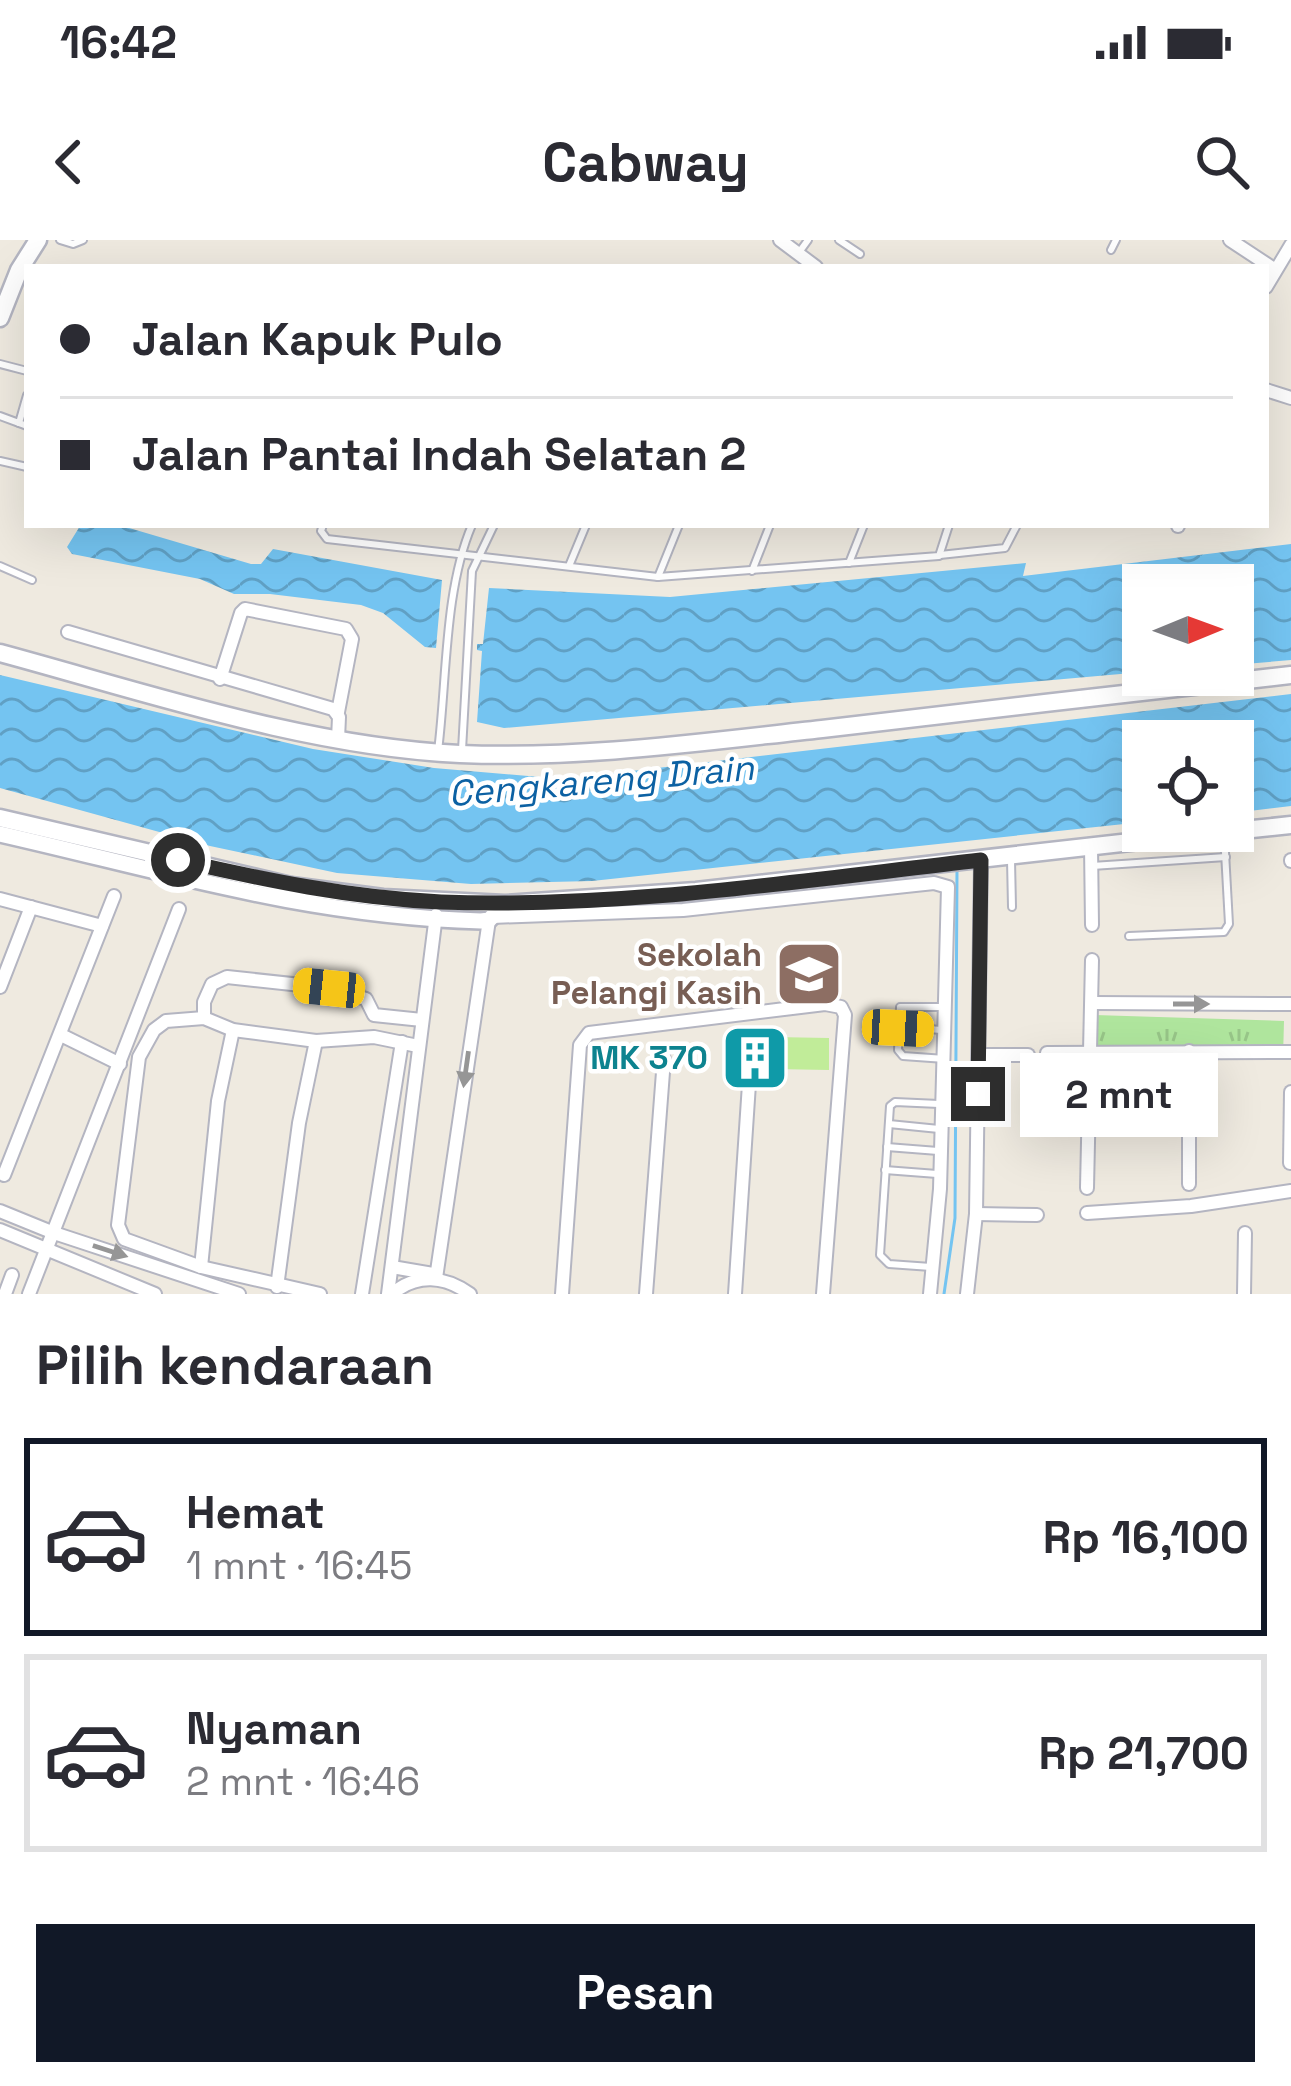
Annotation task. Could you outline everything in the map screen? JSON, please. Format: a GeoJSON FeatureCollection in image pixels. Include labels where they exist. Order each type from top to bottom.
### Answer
{"type":"FeatureCollection","features":[{"type":"Feature","properties":{"kind":"main road"},"geometry":{"type":"LineString","coordinates":[[0,318],[19,270],[38,240]]}},
{"type":"Feature","properties":{"kind":"main road"},"geometry":{"type":"LineString","coordinates":[[0,653],[338,739],[462,754],[566,754],[683,745],[1291,675]]}},
{"type":"Feature","properties":{"kind":"main road"},"geometry":{"type":"LineString","coordinates":[[0,818],[290,886],[437,911],[495,913],[1122,843]]}},
{"type":"Feature","properties":{"kind":"main road"},"geometry":{"type":"LineString","coordinates":[[1254,829],[1291,825]]}},
{"type":"Feature","properties":{"kind":"street"},"geometry":{"type":"LineString","coordinates":[[780,240],[804,246]]}},
{"type":"Feature","properties":{"kind":"street"},"geometry":{"type":"LineString","coordinates":[[1230,240],[1266,264]]}},
{"type":"Feature","properties":{"kind":"street"},"geometry":{"type":"LineString","coordinates":[[1269,280],[1291,245]]}},
{"type":"Feature","properties":{"kind":"street"},"geometry":{"type":"LineString","coordinates":[[1269,266],[1274,269]]}},
{"type":"Feature","properties":{"kind":"street"},"geometry":{"type":"LineString","coordinates":[[220,679],[245,609],[346,629],[352,639],[338,712],[338,739]]}},
{"type":"Feature","properties":{"kind":"street"},"geometry":{"type":"LineString","coordinates":[[68,632],[338,712]]}},
{"type":"Feature","properties":{"kind":"street"},"geometry":{"type":"LineString","coordinates":[[0,834],[310,907],[437,911],[390,1294]]}},
{"type":"Feature","properties":{"kind":"street"},"geometry":{"type":"LineString","coordinates":[[1091,846],[1091,925]]}},
{"type":"Feature","properties":{"kind":"street"},"geometry":{"type":"LineString","coordinates":[[966,861],[979,1054],[976,1214],[967,1294]]}},
{"type":"Feature","properties":{"kind":"street"},"geometry":{"type":"LineString","coordinates":[[436,1276],[495,913],[683,910],[942,883],[950,892],[946,1030],[930,1294]]}},
{"type":"Feature","properties":{"kind":"street"},"geometry":{"type":"LineString","coordinates":[[4,1175],[114,896]]}},
{"type":"Feature","properties":{"kind":"street"},"geometry":{"type":"LineString","coordinates":[[0,899],[102,926]]}},
{"type":"Feature","properties":{"kind":"street"},"geometry":{"type":"LineString","coordinates":[[0,987],[31,907]]}},
{"type":"Feature","properties":{"kind":"street"},"geometry":{"type":"LineString","coordinates":[[29,1294],[179,909]]}},
{"type":"Feature","properties":{"kind":"street"},"geometry":{"type":"LineString","coordinates":[[1088,1188],[1092,960]]}},
{"type":"Feature","properties":{"kind":"street"},"geometry":{"type":"LineString","coordinates":[[204,1018],[212,984],[227,977],[329,988],[366,999],[374,1015],[422,1020]]}},
{"type":"Feature","properties":{"kind":"street"},"geometry":{"type":"LineString","coordinates":[[1092,1003],[1291,1004]]}},
{"type":"Feature","properties":{"kind":"street"},"geometry":{"type":"LineString","coordinates":[[562,1294],[584,1037],[608,1030],[826,1004],[841,1007],[845,1015],[823,1294]]}},
{"type":"Feature","properties":{"kind":"street"},"geometry":{"type":"LineString","coordinates":[[320,1294],[201,1267],[124,1238],[118,1225],[139,1058],[154,1030],[166,1021],[204,1018],[233,1030],[316,1041],[374,1037],[418,1046]]}},
{"type":"Feature","properties":{"kind":"street"},"geometry":{"type":"LineString","coordinates":[[201,1267],[218,1101],[233,1030]]}},
{"type":"Feature","properties":{"kind":"street"},"geometry":{"type":"LineString","coordinates":[[61,1035],[120,1064]]}},
{"type":"Feature","properties":{"kind":"street"},"geometry":{"type":"LineString","coordinates":[[277,1287],[299,1124],[316,1041]]}},
{"type":"Feature","properties":{"kind":"street"},"geometry":{"type":"LineString","coordinates":[[362,1294],[402,1042]]}},
{"type":"Feature","properties":{"kind":"street"},"geometry":{"type":"LineString","coordinates":[[1189,1184],[1190,1052]]}},
{"type":"Feature","properties":{"kind":"street"},"geometry":{"type":"LineString","coordinates":[[1047,1053],[1291,1052]]}},
{"type":"Feature","properties":{"kind":"street"},"geometry":{"type":"LineString","coordinates":[[979,1054],[1028,1055]]}},
{"type":"Feature","properties":{"kind":"street"},"geometry":{"type":"LineString","coordinates":[[646,1294],[664,1059]]}},
{"type":"Feature","properties":{"kind":"street"},"geometry":{"type":"LineString","coordinates":[[736,1294],[750,1070]]}},
{"type":"Feature","properties":{"kind":"street"},"geometry":{"type":"LineString","coordinates":[[1290,1163],[1291,1092]]}},
{"type":"Feature","properties":{"kind":"street"},"geometry":{"type":"LineString","coordinates":[[0,1137],[18,1144]]}},
{"type":"Feature","properties":{"kind":"street"},"geometry":{"type":"LineString","coordinates":[[1087,1213],[1191,1206],[1291,1190]]}},
{"type":"Feature","properties":{"kind":"street"},"geometry":{"type":"LineString","coordinates":[[1,1214],[239,1294]]}},
{"type":"Feature","properties":{"kind":"street"},"geometry":{"type":"LineString","coordinates":[[976,1214],[1037,1215]]}},
{"type":"Feature","properties":{"kind":"street"},"geometry":{"type":"LineString","coordinates":[[0,1230],[155,1294]]}},
{"type":"Feature","properties":{"kind":"street"},"geometry":{"type":"LineString","coordinates":[[1244,1294],[1245,1233]]}},
{"type":"Feature","properties":{"kind":"street"},"geometry":{"type":"LineString","coordinates":[[392,1267],[436,1276],[470,1294]]}},
{"type":"Feature","properties":{"kind":"street"},"geometry":{"type":"LineString","coordinates":[[5,1294],[12,1275]]}},
{"type":"Feature","properties":{"kind":"street"},"geometry":{"type":"LineString","coordinates":[[390,1294],[436,1276]]}},
{"type":"Feature","properties":{"kind":"lane"},"geometry":{"type":"LineString","coordinates":[[60,240],[73,244],[83,240]]}},
{"type":"Feature","properties":{"kind":"lane"},"geometry":{"type":"LineString","coordinates":[[839,240],[860,254]]}},
{"type":"Feature","properties":{"kind":"lane"},"geometry":{"type":"LineString","coordinates":[[1111,250],[1116,240]]}},
{"type":"Feature","properties":{"kind":"lane"},"geometry":{"type":"LineString","coordinates":[[0,416],[23,424]]}},
{"type":"Feature","properties":{"kind":"lane"},"geometry":{"type":"LineString","coordinates":[[322,528],[327,538],[658,577],[1006,548],[1016,528]]}},
{"type":"Feature","properties":{"kind":"lane"},"geometry":{"type":"LineString","coordinates":[[438,752],[459,555],[471,528]]}},
{"type":"Feature","properties":{"kind":"lane"},"geometry":{"type":"LineString","coordinates":[[462,754],[470,586],[492,528]]}},
{"type":"Feature","properties":{"kind":"lane"},"geometry":{"type":"LineString","coordinates":[[569,567],[585,528]]}},
{"type":"Feature","properties":{"kind":"lane"},"geometry":{"type":"LineString","coordinates":[[658,577],[678,528]]}},
{"type":"Feature","properties":{"kind":"lane"},"geometry":{"type":"LineString","coordinates":[[752,571],[769,528]]}},
{"type":"Feature","properties":{"kind":"lane"},"geometry":{"type":"LineString","coordinates":[[849,563],[863,528]]}},
{"type":"Feature","properties":{"kind":"lane"},"geometry":{"type":"LineString","coordinates":[[939,556],[948,528]]}},
{"type":"Feature","properties":{"kind":"lane"},"geometry":{"type":"LineString","coordinates":[[0,566],[32,580]]}},
{"type":"Feature","properties":{"kind":"lane"},"geometry":{"type":"LineString","coordinates":[[1129,936],[1224,932],[1229,924],[1226,852]]}},
{"type":"Feature","properties":{"kind":"lane"},"geometry":{"type":"LineString","coordinates":[[1011,856],[1012,907]]}},
{"type":"Feature","properties":{"kind":"lane"},"geometry":{"type":"LineString","coordinates":[[1091,866],[1226,857]]}},
{"type":"Feature","properties":{"kind":"lane"},"geometry":{"type":"LineString","coordinates":[[945,1059],[899,1054],[898,1028],[900,1007],[946,1007]]}},
{"type":"Feature","properties":{"kind":"lane"},"geometry":{"type":"LineString","coordinates":[[898,1028],[946,1030]]}},
{"type":"Feature","properties":{"kind":"lane"},"geometry":{"type":"LineString","coordinates":[[932,1267],[889,1264],[880,1255],[885,1170],[891,1102],[943,1104]]}},
{"type":"Feature","properties":{"kind":"lane"},"geometry":{"type":"LineString","coordinates":[[889,1124],[942,1129]]}},
{"type":"Feature","properties":{"kind":"lane"},"geometry":{"type":"LineString","coordinates":[[887,1147],[942,1151]]}},
{"type":"Feature","properties":{"kind":"lane"},"geometry":{"type":"LineString","coordinates":[[885,1170],[940,1174]]}},
{"type":"Feature","properties":{"kind":"green space"},"geometry":{"type":"Polygon","coordinates":[[[1095,1015],[1284,1021],[1283,1058],[1094,1053],[1095,1015]]]}},
{"type":"Feature","properties":{"kind":"green space"},"geometry":{"type":"Polygon","coordinates":[[[774,1037],[829,1038],[829,1070],[774,1069],[774,1037]]]}},
{"type":"Feature","properties":{"kind":"water"},"geometry":{"type":"Polygon","coordinates":[[[79,528],[129,528],[251,564],[261,564],[273,549],[442,580],[436,648],[425,647],[383,613],[361,605],[234,594],[200,579],[72,554],[67,547],[79,528]]]}},
{"type":"Feature","properties":{"kind":"water"},"geometry":{"type":"Polygon","coordinates":[[[1291,544],[1291,660],[1254,663],[1254,564],[1124,564],[1291,544]]]}},
{"type":"Feature","properties":{"kind":"water"},"geometry":{"type":"Polygon","coordinates":[[[1026,563],[1023,576],[1122,564],[1122,674],[504,728],[477,722],[482,651],[477,644],[483,644],[489,588],[670,597],[1026,563]]]}},
{"type":"Feature","properties":{"kind":"water","name":"Cengkareng Drain"},"geometry":{"type":"Polygon","coordinates":[[[0,675],[313,749],[434,768],[563,779],[1291,694],[1291,806],[1254,810],[1254,720],[1122,720],[1122,824],[592,881],[471,884],[337,873],[210,846],[0,788],[0,675]]]}},
{"type":"Feature","properties":{"kind":"waterway"},"geometry":{"type":"LineString","coordinates":[[944,1294],[955,1218],[957,870]]}},
{"type":"Feature","properties":{"kind":"place","name":"Sekolah Pelangi Kasih"},"geometry":{"type":"Point","coordinates":[809,974]}},
{"type":"Feature","properties":{"kind":"place","name":"MK 370"},"geometry":{"type":"Point","coordinates":[755,1058]}},
{"type":"Feature","properties":{"kind":"route"},"geometry":{"type":"LineString","coordinates":[[178,860],[290,886],[383,898],[505,904],[696,891],[981,860],[978,1094]]}}]}
